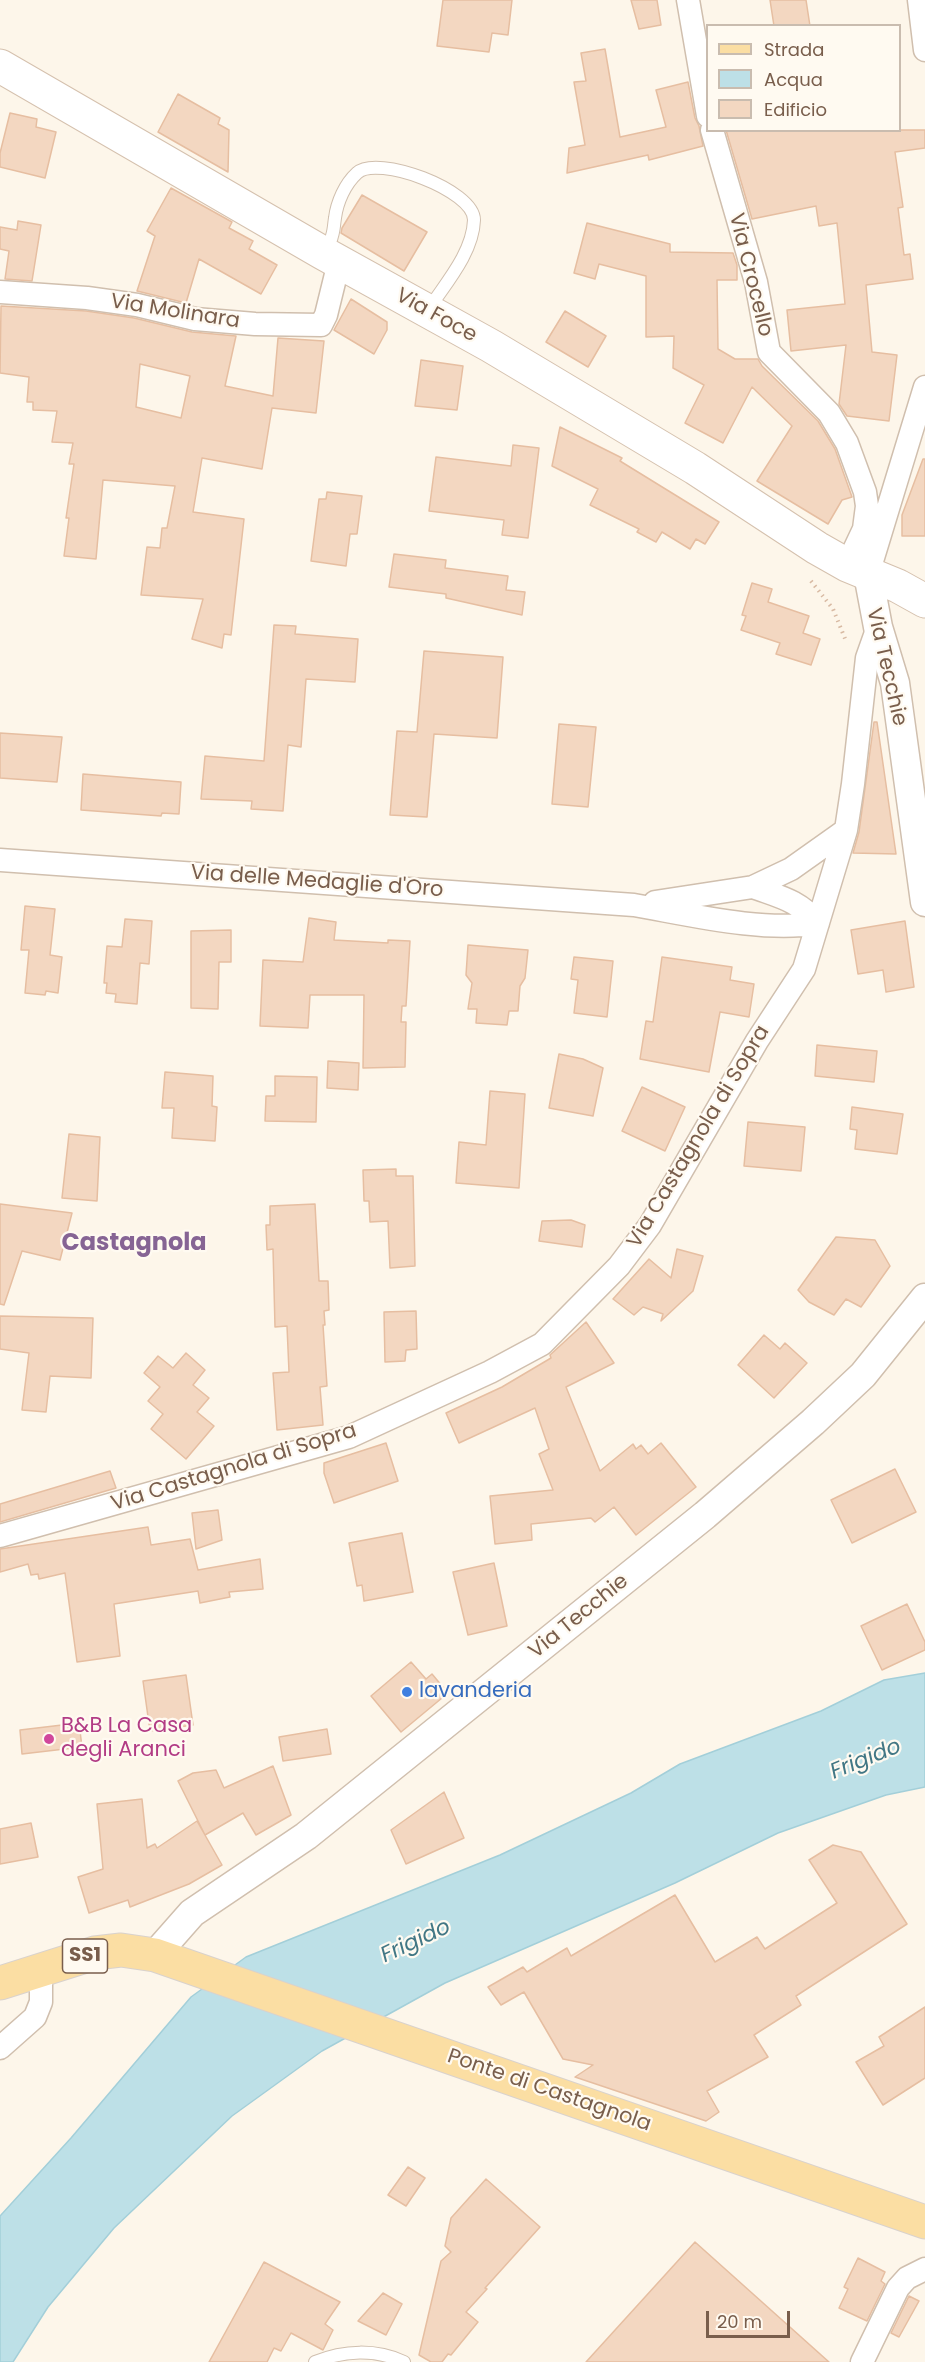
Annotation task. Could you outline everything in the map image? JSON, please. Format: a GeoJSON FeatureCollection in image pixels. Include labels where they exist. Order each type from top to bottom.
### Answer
{"type":"FeatureCollection","features":[{"type":"Feature","properties":{"kind":"main road","name":"Via Foce"},"geometry":{"type":"LineString","coordinates":[[0,66],[331,258],[491,346],[677,458],[817,548],[912,593]]}},
{"type":"Feature","properties":{"kind":"main road","name":"SS1"},"geometry":{"type":"LineString","coordinates":[[0,1983],[95,1953],[121,1950],[164,1958]]}},
{"type":"Feature","properties":{"kind":"main road","name":"Ponte di Castagnola"},"geometry":{"type":"LineString","coordinates":[[164,1958],[925,2222]]}},
{"type":"Feature","properties":{"kind":"street"},"geometry":{"type":"LineString","coordinates":[[688,0],[706,104]]}},
{"type":"Feature","properties":{"kind":"street"},"geometry":{"type":"LineString","coordinates":[[919,0],[925,50]]}},
{"type":"Feature","properties":{"kind":"street","name":"Via Crocello"},"geometry":{"type":"LineString","coordinates":[[713,132],[756,282],[769,352],[829,413],[848,443],[865,492],[867,506],[858,569]]}},
{"type":"Feature","properties":{"kind":"street","name":"Via Molinara"},"geometry":{"type":"LineString","coordinates":[[0,292],[137,304],[195,319],[255,324],[321,325],[326,315],[331,258]]}},
{"type":"Feature","properties":{"kind":"street"},"geometry":{"type":"LineString","coordinates":[[858,569],[925,387]]}},
{"type":"Feature","properties":{"kind":"street","name":"Via Tecchie"},"geometry":{"type":"LineString","coordinates":[[858,569],[895,683],[925,902]]}},
{"type":"Feature","properties":{"kind":"street","name":"Via Castagnola di Sopra"},"geometry":{"type":"LineString","coordinates":[[0,1536],[349,1437],[490,1372],[542,1344],[619,1266],[650,1225],[757,1041],[804,969],[846,830],[867,658],[878,627]]}},
{"type":"Feature","properties":{"kind":"street","name":"Via delle Medaglie d'Oro"},"geometry":{"type":"LineString","coordinates":[[634,905],[753,887],[791,869],[846,830]]}},
{"type":"Feature","properties":{"kind":"street","name":"Via delle Medaglie d'Oro"},"geometry":{"type":"LineString","coordinates":[[0,860],[634,905],[726,921],[799,927],[818,923]]}},
{"type":"Feature","properties":{"kind":"street","name":"Via delle Medaglie d'Oro"},"geometry":{"type":"LineString","coordinates":[[753,887],[790,899],[807,911],[818,923]]}},
{"type":"Feature","properties":{"kind":"street","name":"Via Tecchie"},"geometry":{"type":"LineString","coordinates":[[164,1958],[192,1913],[306,1836],[705,1515],[813,1422],[863,1375],[925,1298]]}},
{"type":"Feature","properties":{"kind":"street"},"geometry":{"type":"LineString","coordinates":[[0,2048],[35,2017],[41,2002],[41,1970]]}},
{"type":"Feature","properties":{"kind":"street"},"geometry":{"type":"LineString","coordinates":[[862,2362],[898,2288],[907,2277],[925,2269]]}},
{"type":"Feature","properties":{"kind":"lane"},"geometry":{"type":"LineString","coordinates":[[331,258],[335,215],[346,184],[359,171],[374,167],[396,171],[451,191],[468,206],[474,219],[468,248],[427,311]]}},
{"type":"Feature","properties":{"kind":"lane"},"geometry":{"type":"LineString","coordinates":[[315,2362],[332,2355],[366,2352],[392,2356],[404,2362]]}},
{"type":"Feature","properties":{"kind":"path"},"geometry":{"type":"LineString","coordinates":[[817,548],[803,571],[833,609],[843,630],[849,651]]}},
{"type":"Feature","properties":{"kind":"water","name":"Frigido"},"geometry":{"type":"Polygon","coordinates":[[[925,1673],[925,1787],[886,1795],[778,1833],[675,1883],[445,1983],[322,2051],[232,2116],[114,2228],[48,2307],[13,2362],[0,2362],[0,2216],[71,2138],[191,1997],[246,1957],[500,1855],[631,1793],[680,1764],[821,1711],[884,1680],[925,1673]]]}},
{"type":"Feature","properties":{"kind":"building"},"geometry":{"type":"Polygon","coordinates":[[[443,0],[512,0],[508,35],[492,33],[489,52],[437,46],[443,0]]]}},
{"type":"Feature","properties":{"kind":"building"},"geometry":{"type":"Polygon","coordinates":[[[631,0],[657,0],[661,25],[639,29],[631,0]]]}},
{"type":"Feature","properties":{"kind":"building"},"geometry":{"type":"Polygon","coordinates":[[[770,0],[806,0],[810,24],[774,24],[770,0]]]}},
{"type":"Feature","properties":{"kind":"building"},"geometry":{"type":"Polygon","coordinates":[[[605,49],[620,137],[666,127],[656,90],[688,82],[703,146],[649,160],[648,155],[567,173],[569,148],[585,145],[574,82],[586,81],[581,53],[605,49]]]}},
{"type":"Feature","properties":{"kind":"building"},"geometry":{"type":"Polygon","coordinates":[[[178,94],[220,118],[218,124],[229,130],[228,172],[158,132],[178,94]]]}},
{"type":"Feature","properties":{"kind":"building"},"geometry":{"type":"Polygon","coordinates":[[[10,113],[37,119],[36,127],[56,132],[45,178],[0,167],[0,153],[10,113]]]}},
{"type":"Feature","properties":{"kind":"building"},"geometry":{"type":"Polygon","coordinates":[[[925,130],[925,148],[895,152],[903,207],[898,208],[904,255],[910,254],[913,279],[866,285],[872,352],[897,355],[889,421],[847,416],[839,404],[846,345],[791,351],[787,310],[845,304],[837,223],[819,226],[816,206],[752,219],[727,132],[925,130]]]}},
{"type":"Feature","properties":{"kind":"building"},"geometry":{"type":"Polygon","coordinates":[[[171,188],[232,222],[229,228],[253,241],[249,249],[277,265],[261,294],[199,259],[186,303],[137,291],[155,236],[147,231],[171,188]]]}},
{"type":"Feature","properties":{"kind":"building"},"geometry":{"type":"Polygon","coordinates":[[[362,195],[427,232],[404,271],[341,233],[362,195]]]}},
{"type":"Feature","properties":{"kind":"building"},"geometry":{"type":"Polygon","coordinates":[[[18,221],[41,225],[32,281],[5,279],[9,251],[0,249],[0,227],[17,230],[18,221]]]}},
{"type":"Feature","properties":{"kind":"building"},"geometry":{"type":"Polygon","coordinates":[[[587,223],[670,244],[670,252],[733,253],[737,265],[737,280],[717,280],[718,349],[735,359],[758,359],[762,366],[818,421],[835,449],[852,497],[842,500],[828,524],[757,481],[792,426],[752,387],[723,443],[685,423],[704,385],[673,368],[674,336],[646,337],[646,276],[599,264],[595,279],[574,273],[587,223]]]}},
{"type":"Feature","properties":{"kind":"building"},"geometry":{"type":"Polygon","coordinates":[[[351,299],[387,322],[387,330],[374,354],[334,330],[351,299]]]}},
{"type":"Feature","properties":{"kind":"building"},"geometry":{"type":"Polygon","coordinates":[[[1,306],[86,311],[134,318],[192,332],[236,336],[225,386],[273,396],[278,338],[324,341],[316,413],[272,408],[262,469],[202,458],[193,512],[244,519],[231,635],[224,634],[222,648],[192,639],[203,599],[141,595],[147,547],[160,548],[162,528],[167,528],[175,486],[103,480],[96,559],[64,556],[69,518],[66,518],[74,464],[69,464],[73,443],[52,442],[57,411],[33,410],[33,402],[27,402],[29,377],[0,373],[1,306]],[[140,364],[136,407],[181,418],[190,376],[140,364]]]}},
{"type":"Feature","properties":{"kind":"building"},"geometry":{"type":"Polygon","coordinates":[[[565,311],[606,336],[588,367],[546,342],[565,311]]]}},
{"type":"Feature","properties":{"kind":"building"},"geometry":{"type":"Polygon","coordinates":[[[421,360],[463,366],[457,410],[415,406],[421,360]]]}},
{"type":"Feature","properties":{"kind":"building"},"geometry":{"type":"Polygon","coordinates":[[[560,427],[622,458],[620,461],[719,522],[705,544],[696,539],[690,549],[662,532],[656,542],[637,532],[639,529],[590,505],[598,489],[552,466],[560,427]]]}},
{"type":"Feature","properties":{"kind":"building"},"geometry":{"type":"Polygon","coordinates":[[[513,445],[539,448],[528,538],[502,535],[504,520],[429,511],[436,457],[511,466],[513,445]]]}},
{"type":"Feature","properties":{"kind":"building"},"geometry":{"type":"Polygon","coordinates":[[[923,459],[925,459],[925,536],[902,536],[902,515],[923,459]]]}},
{"type":"Feature","properties":{"kind":"building"},"geometry":{"type":"Polygon","coordinates":[[[327,492],[362,496],[357,534],[350,534],[346,566],[311,561],[319,499],[326,499],[327,492]]]}},
{"type":"Feature","properties":{"kind":"building"},"geometry":{"type":"Polygon","coordinates":[[[394,554],[446,560],[445,568],[508,576],[506,590],[525,592],[522,615],[446,598],[446,594],[389,587],[394,554]]]}},
{"type":"Feature","properties":{"kind":"building"},"geometry":{"type":"Polygon","coordinates":[[[752,583],[772,589],[768,602],[809,616],[803,633],[820,639],[811,665],[776,654],[780,643],[741,630],[746,616],[742,615],[752,583]]]}},
{"type":"Feature","properties":{"kind":"building"},"geometry":{"type":"Polygon","coordinates":[[[274,625],[296,626],[295,634],[358,639],[355,682],[306,679],[301,747],[288,745],[283,811],[251,809],[252,801],[201,799],[205,756],[264,761],[274,625]]]}},
{"type":"Feature","properties":{"kind":"building"},"geometry":{"type":"Polygon","coordinates":[[[424,651],[503,657],[497,738],[434,734],[427,817],[390,815],[397,731],[417,732],[424,651]]]}},
{"type":"Feature","properties":{"kind":"building"},"geometry":{"type":"Polygon","coordinates":[[[874,722],[877,722],[896,854],[853,853],[859,832],[874,722]]]}},
{"type":"Feature","properties":{"kind":"building"},"geometry":{"type":"Polygon","coordinates":[[[559,724],[596,727],[588,807],[552,804],[559,724]]]}},
{"type":"Feature","properties":{"kind":"building"},"geometry":{"type":"Polygon","coordinates":[[[0,733],[62,737],[57,782],[0,778],[0,733]]]}},
{"type":"Feature","properties":{"kind":"building"},"geometry":{"type":"Polygon","coordinates":[[[83,774],[181,782],[179,814],[162,813],[161,816],[81,810],[83,774]]]}},
{"type":"Feature","properties":{"kind":"building"},"geometry":{"type":"Polygon","coordinates":[[[25,906],[55,909],[50,955],[62,957],[58,993],[46,991],[45,995],[25,993],[29,950],[21,950],[25,906]]]}},
{"type":"Feature","properties":{"kind":"building"},"geometry":{"type":"Polygon","coordinates":[[[309,918],[336,922],[334,940],[388,943],[388,940],[410,941],[406,1006],[402,1006],[401,1022],[406,1022],[405,1067],[363,1068],[364,995],[310,995],[308,1028],[260,1026],[263,960],[303,962],[309,918]]]}},
{"type":"Feature","properties":{"kind":"building"},"geometry":{"type":"Polygon","coordinates":[[[125,919],[152,921],[149,964],[140,963],[137,1004],[115,1002],[116,994],[106,993],[107,983],[104,983],[107,946],[122,947],[125,919]]]}},
{"type":"Feature","properties":{"kind":"building"},"geometry":{"type":"Polygon","coordinates":[[[905,921],[914,987],[886,992],[883,970],[858,974],[851,930],[905,921]]]}},
{"type":"Feature","properties":{"kind":"building"},"geometry":{"type":"Polygon","coordinates":[[[231,930],[231,962],[219,962],[218,1009],[191,1008],[191,931],[231,930]]]}},
{"type":"Feature","properties":{"kind":"building"},"geometry":{"type":"Polygon","coordinates":[[[468,945],[528,950],[525,978],[520,986],[518,1011],[509,1011],[507,1025],[476,1023],[477,1009],[468,1009],[472,983],[466,975],[468,945]]]}},
{"type":"Feature","properties":{"kind":"building"},"geometry":{"type":"Polygon","coordinates":[[[574,957],[613,961],[607,1017],[574,1013],[578,980],[571,979],[574,957]]]}},
{"type":"Feature","properties":{"kind":"building"},"geometry":{"type":"Polygon","coordinates":[[[662,957],[732,967],[730,980],[754,984],[749,1017],[720,1012],[709,1072],[640,1059],[646,1021],[653,1022],[662,957]]]}},
{"type":"Feature","properties":{"kind":"building"},"geometry":{"type":"Polygon","coordinates":[[[817,1045],[877,1051],[874,1082],[815,1076],[817,1045]]]}},
{"type":"Feature","properties":{"kind":"building"},"geometry":{"type":"Polygon","coordinates":[[[559,1054],[583,1059],[603,1068],[593,1116],[549,1108],[559,1054]]]}},
{"type":"Feature","properties":{"kind":"building"},"geometry":{"type":"Polygon","coordinates":[[[328,1061],[359,1063],[358,1090],[327,1088],[328,1061]]]}},
{"type":"Feature","properties":{"kind":"building"},"geometry":{"type":"Polygon","coordinates":[[[165,1072],[213,1076],[212,1106],[217,1107],[215,1141],[172,1138],[174,1108],[162,1108],[165,1072]]]}},
{"type":"Feature","properties":{"kind":"building"},"geometry":{"type":"Polygon","coordinates":[[[275,1076],[317,1077],[316,1122],[265,1121],[266,1096],[275,1096],[275,1076]]]}},
{"type":"Feature","properties":{"kind":"building"},"geometry":{"type":"Polygon","coordinates":[[[642,1087],[685,1107],[665,1151],[622,1131],[642,1087]]]}},
{"type":"Feature","properties":{"kind":"building"},"geometry":{"type":"Polygon","coordinates":[[[490,1091],[525,1094],[519,1188],[456,1183],[459,1142],[486,1145],[490,1091]]]}},
{"type":"Feature","properties":{"kind":"building"},"geometry":{"type":"Polygon","coordinates":[[[852,1107],[903,1114],[897,1154],[855,1149],[857,1130],[850,1129],[852,1107]]]}},
{"type":"Feature","properties":{"kind":"building"},"geometry":{"type":"Polygon","coordinates":[[[748,1122],[805,1127],[801,1171],[744,1166],[748,1122]]]}},
{"type":"Feature","properties":{"kind":"building"},"geometry":{"type":"Polygon","coordinates":[[[69,1134],[100,1137],[97,1201],[62,1198],[69,1134]]]}},
{"type":"Feature","properties":{"kind":"building"},"geometry":{"type":"Polygon","coordinates":[[[396,1169],[396,1176],[413,1176],[415,1266],[390,1268],[388,1221],[370,1222],[369,1201],[364,1201],[363,1170],[396,1169]]]}},
{"type":"Feature","properties":{"kind":"building"},"geometry":{"type":"Polygon","coordinates":[[[0,1204],[72,1213],[60,1260],[22,1251],[4,1305],[0,1304],[0,1204]]]}},
{"type":"Feature","properties":{"kind":"building"},"geometry":{"type":"Polygon","coordinates":[[[315,1204],[319,1281],[328,1281],[329,1310],[324,1311],[325,1325],[323,1325],[327,1386],[320,1387],[323,1425],[277,1430],[273,1373],[289,1372],[287,1326],[275,1327],[273,1249],[267,1250],[266,1225],[270,1225],[270,1206],[315,1204]]]}},
{"type":"Feature","properties":{"kind":"building"},"geometry":{"type":"Polygon","coordinates":[[[571,1220],[585,1225],[582,1247],[539,1241],[542,1221],[571,1220]]]}},
{"type":"Feature","properties":{"kind":"building"},"geometry":{"type":"Polygon","coordinates":[[[836,1237],[875,1240],[890,1266],[861,1307],[846,1299],[834,1315],[809,1302],[798,1290],[836,1237]]]}},
{"type":"Feature","properties":{"kind":"building"},"geometry":{"type":"Polygon","coordinates":[[[677,1249],[703,1256],[693,1291],[661,1321],[663,1314],[643,1307],[634,1315],[613,1299],[649,1259],[671,1278],[677,1249]]]}},
{"type":"Feature","properties":{"kind":"building"},"geometry":{"type":"Polygon","coordinates":[[[416,1311],[417,1349],[406,1350],[405,1361],[385,1362],[384,1312],[416,1311]]]}},
{"type":"Feature","properties":{"kind":"building"},"geometry":{"type":"Polygon","coordinates":[[[0,1316],[93,1318],[91,1378],[50,1376],[46,1412],[22,1410],[29,1353],[0,1349],[0,1316]]]}},
{"type":"Feature","properties":{"kind":"building"},"geometry":{"type":"Polygon","coordinates":[[[586,1322],[614,1363],[566,1387],[600,1471],[633,1444],[636,1449],[641,1445],[648,1454],[661,1443],[696,1487],[636,1535],[614,1507],[595,1522],[591,1518],[531,1524],[532,1540],[495,1544],[490,1496],[553,1490],[539,1454],[549,1449],[535,1408],[459,1443],[446,1413],[502,1387],[551,1358],[550,1355],[586,1322]]]}},
{"type":"Feature","properties":{"kind":"building"},"geometry":{"type":"Polygon","coordinates":[[[764,1335],[780,1349],[785,1343],[807,1363],[774,1398],[738,1365],[764,1335]]]}},
{"type":"Feature","properties":{"kind":"building"},"geometry":{"type":"Polygon","coordinates":[[[186,1353],[205,1370],[193,1385],[209,1398],[197,1412],[214,1426],[186,1459],[151,1429],[163,1414],[148,1401],[160,1387],[144,1373],[158,1356],[173,1368],[186,1353]]]}},
{"type":"Feature","properties":{"kind":"building"},"geometry":{"type":"Polygon","coordinates":[[[386,1443],[398,1481],[334,1503],[324,1473],[324,1463],[386,1443]]]}},
{"type":"Feature","properties":{"kind":"building"},"geometry":{"type":"Polygon","coordinates":[[[895,1469],[916,1512],[852,1543],[831,1500],[895,1469]]]}},
{"type":"Feature","properties":{"kind":"building"},"geometry":{"type":"Polygon","coordinates":[[[110,1471],[116,1488],[0,1522],[0,1504],[110,1471]]]}},
{"type":"Feature","properties":{"kind":"building"},"geometry":{"type":"Polygon","coordinates":[[[218,1510],[222,1540],[196,1549],[192,1513],[218,1510]]]}},
{"type":"Feature","properties":{"kind":"building"},"geometry":{"type":"Polygon","coordinates":[[[148,1527],[151,1545],[190,1539],[198,1570],[260,1559],[263,1589],[229,1592],[230,1597],[200,1603],[198,1591],[114,1604],[120,1656],[77,1662],[65,1573],[39,1579],[38,1574],[31,1575],[28,1564],[0,1572],[0,1549],[148,1527]]]}},
{"type":"Feature","properties":{"kind":"building"},"geometry":{"type":"Polygon","coordinates":[[[402,1533],[413,1592],[364,1601],[362,1585],[357,1586],[349,1543],[402,1533]]]}},
{"type":"Feature","properties":{"kind":"building"},"geometry":{"type":"Polygon","coordinates":[[[494,1563],[507,1626],[468,1635],[453,1572],[494,1563]]]}},
{"type":"Feature","properties":{"kind":"building"},"geometry":{"type":"Polygon","coordinates":[[[907,1604],[925,1642],[925,1650],[882,1670],[861,1626],[907,1604]]]}},
{"type":"Feature","properties":{"kind":"building"},"geometry":{"type":"Polygon","coordinates":[[[411,1662],[426,1679],[432,1674],[448,1693],[401,1732],[371,1696],[411,1662]]]}},
{"type":"Feature","properties":{"kind":"building"},"geometry":{"type":"Polygon","coordinates":[[[186,1675],[193,1725],[150,1731],[143,1681],[186,1675]]]}},
{"type":"Feature","properties":{"kind":"building"},"geometry":{"type":"Polygon","coordinates":[[[79,1723],[82,1747],[22,1754],[20,1730],[79,1723]]]}},
{"type":"Feature","properties":{"kind":"building"},"geometry":{"type":"Polygon","coordinates":[[[327,1729],[331,1754],[283,1761],[279,1737],[327,1729]]]}},
{"type":"Feature","properties":{"kind":"building"},"geometry":{"type":"Polygon","coordinates":[[[273,1766],[291,1815],[256,1835],[243,1813],[205,1835],[178,1781],[193,1773],[216,1770],[224,1788],[273,1766]]]}},
{"type":"Feature","properties":{"kind":"building"},"geometry":{"type":"Polygon","coordinates":[[[444,1792],[464,1838],[406,1864],[391,1830],[444,1792]]]}},
{"type":"Feature","properties":{"kind":"building"},"geometry":{"type":"Polygon","coordinates":[[[142,1799],[147,1848],[155,1844],[157,1848],[197,1821],[222,1865],[189,1884],[130,1907],[128,1900],[89,1913],[78,1877],[103,1869],[97,1804],[142,1799]]]}},
{"type":"Feature","properties":{"kind":"building"},"geometry":{"type":"Polygon","coordinates":[[[31,1823],[38,1857],[0,1864],[0,1829],[31,1823]]]}},
{"type":"Feature","properties":{"kind":"building"},"geometry":{"type":"Polygon","coordinates":[[[833,1845],[861,1852],[907,1924],[796,1996],[801,2005],[754,2035],[768,2057],[707,2091],[719,2112],[706,2121],[575,2077],[593,2065],[563,2059],[524,1992],[501,2005],[488,1987],[523,1967],[527,1972],[567,1948],[571,1956],[675,1895],[715,1962],[757,1937],[765,1949],[837,1903],[809,1860],[833,1845]]]}},
{"type":"Feature","properties":{"kind":"building"},"geometry":{"type":"Polygon","coordinates":[[[925,2007],[925,2078],[883,2105],[856,2062],[884,2046],[879,2037],[925,2007]]]}},
{"type":"Feature","properties":{"kind":"building"},"geometry":{"type":"Polygon","coordinates":[[[408,2167],[425,2178],[406,2206],[388,2195],[408,2167]]]}},
{"type":"Feature","properties":{"kind":"building"},"geometry":{"type":"Polygon","coordinates":[[[486,2179],[540,2227],[466,2312],[478,2322],[451,2355],[448,2354],[442,2362],[431,2362],[419,2355],[441,2261],[451,2252],[445,2246],[451,2218],[486,2179]]]}},
{"type":"Feature","properties":{"kind":"building"},"geometry":{"type":"Polygon","coordinates":[[[695,2242],[829,2362],[586,2362],[695,2242]]]}},
{"type":"Feature","properties":{"kind":"building"},"geometry":{"type":"Polygon","coordinates":[[[858,2258],[885,2272],[881,2281],[885,2284],[867,2321],[839,2308],[848,2289],[844,2287],[858,2258]]]}},
{"type":"Feature","properties":{"kind":"building"},"geometry":{"type":"Polygon","coordinates":[[[264,2262],[340,2302],[325,2324],[333,2330],[323,2350],[291,2333],[281,2351],[274,2348],[267,2362],[209,2362],[264,2262]]]}},
{"type":"Feature","properties":{"kind":"building"},"geometry":{"type":"Polygon","coordinates":[[[383,2293],[402,2304],[386,2335],[358,2321],[383,2293]]]}},
{"type":"Feature","properties":{"kind":"building"},"geometry":{"type":"Polygon","coordinates":[[[909,2296],[919,2301],[899,2337],[891,2333],[909,2296]]]}},
{"type":"Feature","properties":{"kind":"place","name":"lavanderia"},"geometry":{"type":"Point","coordinates":[407,1692]}},
{"type":"Feature","properties":{"kind":"place","name":"B&B La Casa degli Aranci"},"geometry":{"type":"Point","coordinates":[49,1739]}},
{"type":"Feature","properties":{"kind":"district","name":"Castagnola"},"geometry":{"type":"Point","coordinates":[134,1244]}}]}
